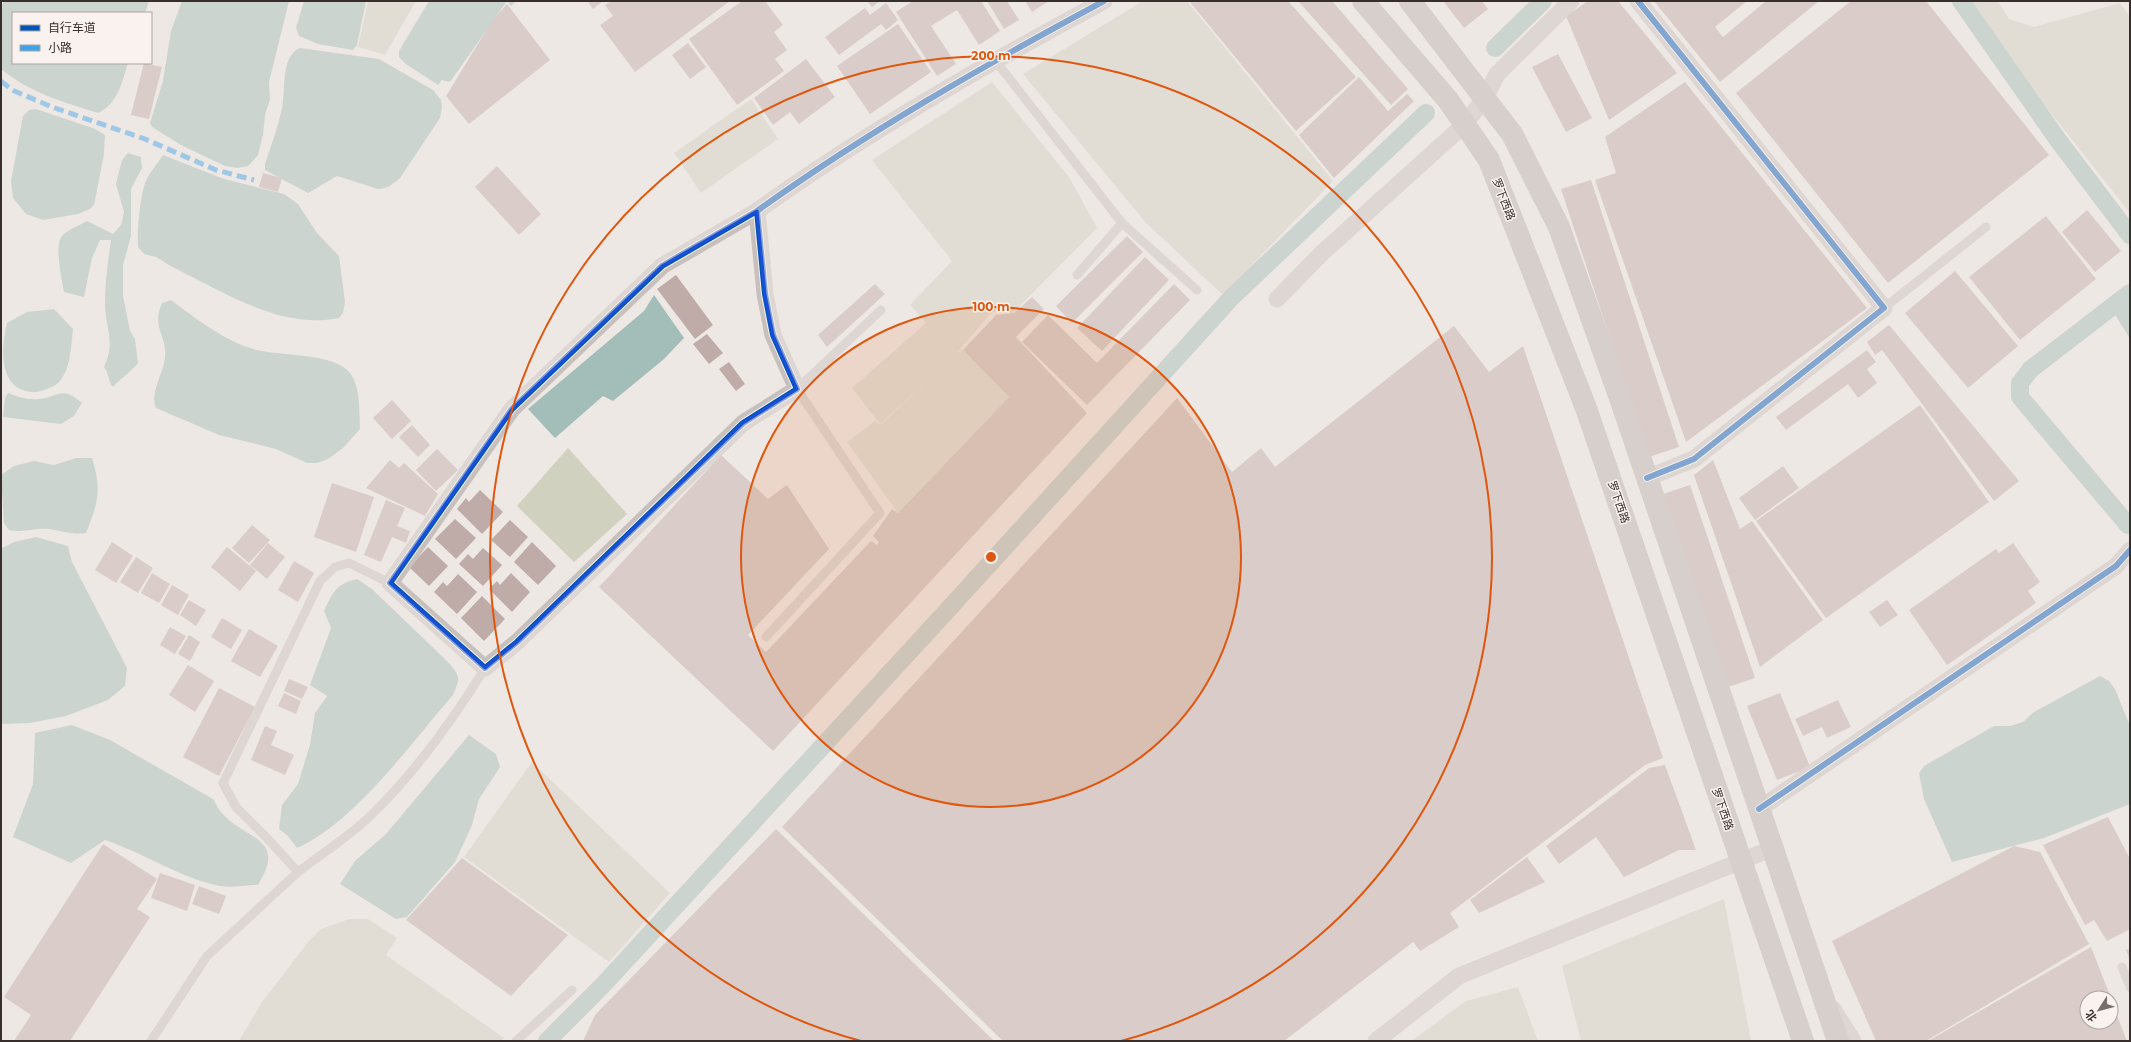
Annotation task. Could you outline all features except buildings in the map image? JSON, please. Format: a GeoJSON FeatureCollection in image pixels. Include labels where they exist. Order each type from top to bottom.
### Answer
{"type":"FeatureCollection","features":[{"type":"Feature","properties":{"kind":"main road","name":"罗下西路"},"geometry":{"type":"LineString","coordinates":[[1363,1],[1448,100],[1489,160],[1586,408],[1803,1041]]}},
{"type":"Feature","properties":{"kind":"main road"},"geometry":{"type":"LineString","coordinates":[[1410,1],[1512,134],[1559,227],[1647,478],[1838,1041]]}},
{"type":"Feature","properties":{"kind":"street"},"geometry":{"type":"LineString","coordinates":[[757,211],[765,294],[773,335],[797,389],[743,423],[517,642],[485,668],[390,583],[512,409],[662,266],[757,211],[816,169],[994,60],[1104,1]]}},
{"type":"Feature","properties":{"kind":"street"},"geometry":{"type":"LineString","coordinates":[[1277,299],[1322,254],[1465,124],[1485,98],[1497,74],[1571,1]]}},
{"type":"Feature","properties":{"kind":"street"},"geometry":{"type":"LineString","coordinates":[[1638,1],[1884,308],[1694,458],[1647,478]]}},
{"type":"Feature","properties":{"kind":"street"},"geometry":{"type":"LineString","coordinates":[[1759,809],[2116,566],[2130,550]]}},
{"type":"Feature","properties":{"kind":"street"},"geometry":{"type":"LineString","coordinates":[[1376,1041],[1459,976],[1773,848]]}},
{"type":"Feature","properties":{"kind":"street"},"geometry":{"type":"LineString","coordinates":[[1821,992],[1853,1041]]}},
{"type":"Feature","properties":{"kind":"street"},"geometry":{"type":"LineString","coordinates":[[1790,1005],[1792,1041]]}},
{"type":"Feature","properties":{"kind":"lane"},"geometry":{"type":"LineString","coordinates":[[994,60],[1122,223],[1197,290]]}},
{"type":"Feature","properties":{"kind":"lane"},"geometry":{"type":"LineString","coordinates":[[1077,275],[1122,223]]}},
{"type":"Feature","properties":{"kind":"lane"},"geometry":{"type":"LineString","coordinates":[[1884,308],[1986,227]]}},
{"type":"Feature","properties":{"kind":"lane"},"geometry":{"type":"LineString","coordinates":[[766,637],[880,512],[797,389],[881,310]]}},
{"type":"Feature","properties":{"kind":"lane"},"geometry":{"type":"LineString","coordinates":[[298,872],[236,807],[223,783],[320,581],[335,567],[349,563],[390,583]]}},
{"type":"Feature","properties":{"kind":"lane"},"geometry":{"type":"LineString","coordinates":[[151,1041],[207,956],[298,872],[365,820],[400,785],[457,713],[485,668]]}},
{"type":"Feature","properties":{"kind":"lane"},"geometry":{"type":"LineString","coordinates":[[2122,966],[2130,987]]}},
{"type":"Feature","properties":{"kind":"lane"},"geometry":{"type":"LineString","coordinates":[[516,1041],[572,990]]}},
{"type":"Feature","properties":{"kind":"highlighted area"},"geometry":{"type":"Polygon","coordinates":[[[757,211],[765,294],[773,335],[797,389],[743,423],[517,642],[485,668],[390,583],[512,409],[662,266],[757,211]]]}},
{"type":"Feature","properties":{"kind":"green space"},"geometry":{"type":"Polygon","coordinates":[[[368,1],[416,1],[385,55],[358,47],[368,1]]]}},
{"type":"Feature","properties":{"kind":"green space"},"geometry":{"type":"Polygon","coordinates":[[[1143,1],[1187,1],[1333,181],[1223,295],[1146,223],[1023,74],[1143,1]]]}},
{"type":"Feature","properties":{"kind":"green space"},"geometry":{"type":"Polygon","coordinates":[[[1969,1],[1998,1],[2009,19],[2034,27],[2120,3],[2130,17],[2130,213],[2017,70],[1969,1]]]}},
{"type":"Feature","properties":{"kind":"green space"},"geometry":{"type":"Polygon","coordinates":[[[992,82],[1069,177],[1097,228],[1013,313],[992,312],[956,354],[962,349],[1009,397],[898,513],[847,442],[875,421],[880,425],[944,366],[880,424],[852,388],[926,323],[910,305],[952,261],[872,160],[992,82]]]}},
{"type":"Feature","properties":{"kind":"green space"},"geometry":{"type":"Polygon","coordinates":[[[751,99],[778,139],[701,193],[674,153],[751,99]]]}},
{"type":"Feature","properties":{"kind":"green space"},"geometry":{"type":"Polygon","coordinates":[[[568,448],[627,514],[574,562],[517,506],[568,448]]]}},
{"type":"Feature","properties":{"kind":"green space"},"geometry":{"type":"Polygon","coordinates":[[[532,762],[670,893],[609,962],[464,857],[532,762]]]}},
{"type":"Feature","properties":{"kind":"green space"},"geometry":{"type":"Polygon","coordinates":[[[1724,899],[1751,1041],[1581,1041],[1562,966],[1724,899]]]}},
{"type":"Feature","properties":{"kind":"green space"},"geometry":{"type":"Polygon","coordinates":[[[349,919],[368,919],[397,938],[386,955],[504,1038],[501,1041],[239,1041],[262,1002],[309,941],[321,929],[349,919]]]}},
{"type":"Feature","properties":{"kind":"green space"},"geometry":{"type":"Polygon","coordinates":[[[1518,987],[1538,1041],[1411,1041],[1466,1001],[1518,987]]]}},
{"type":"Feature","properties":{"kind":"water"},"geometry":{"type":"Polygon","coordinates":[[[4,1],[149,1],[145,12],[12,12],[12,64],[128,64],[115,98],[105,109],[98,113],[35,91],[1,69],[1,7],[4,1]]]}},
{"type":"Feature","properties":{"kind":"water"},"geometry":{"type":"Polygon","coordinates":[[[182,1],[289,1],[269,82],[270,99],[265,115],[263,135],[258,155],[248,166],[238,168],[225,166],[181,145],[152,127],[150,123],[163,81],[171,31],[182,1]]]}},
{"type":"Feature","properties":{"kind":"water"},"geometry":{"type":"Polygon","coordinates":[[[304,1],[366,1],[357,45],[353,50],[318,44],[299,36],[296,28],[304,1]]]}},
{"type":"Feature","properties":{"kind":"water"},"geometry":{"type":"Polygon","coordinates":[[[429,1],[507,1],[450,82],[442,80],[438,85],[406,64],[399,57],[399,51],[429,1]]]}},
{"type":"Feature","properties":{"kind":"water"},"geometry":{"type":"Polygon","coordinates":[[[507,1],[516,1],[511,6],[507,1]]]}},
{"type":"Feature","properties":{"kind":"water"},"geometry":{"type":"Polygon","coordinates":[[[300,48],[379,59],[433,90],[441,100],[442,108],[440,118],[400,178],[392,184],[378,189],[337,176],[308,193],[265,170],[265,164],[282,108],[285,75],[289,58],[300,48]]]}},
{"type":"Feature","properties":{"kind":"water"},"geometry":{"type":"Polygon","coordinates":[[[36,109],[93,128],[105,135],[104,154],[94,205],[90,209],[78,214],[43,220],[26,214],[13,198],[11,181],[23,116],[29,110],[36,109]]]}},
{"type":"Feature","properties":{"kind":"water"},"geometry":{"type":"Polygon","coordinates":[[[128,153],[141,157],[142,168],[131,189],[131,236],[123,265],[123,296],[130,331],[135,339],[138,363],[113,387],[104,367],[110,343],[105,303],[106,279],[111,240],[100,240],[92,258],[84,297],[64,292],[59,263],[59,247],[60,240],[64,234],[87,221],[113,234],[121,225],[124,212],[116,184],[122,160],[128,153]]]}},
{"type":"Feature","properties":{"kind":"water"},"geometry":{"type":"Polygon","coordinates":[[[163,155],[224,179],[284,194],[298,204],[317,233],[339,256],[345,302],[343,313],[339,318],[303,320],[268,312],[234,298],[156,257],[144,254],[138,247],[142,195],[148,178],[163,155]]]}},
{"type":"Feature","properties":{"kind":"water"},"geometry":{"type":"Polygon","coordinates":[[[654,295],[684,338],[664,359],[613,401],[603,396],[555,438],[528,409],[644,311],[654,295]]]}},
{"type":"Feature","properties":{"kind":"water"},"geometry":{"type":"Polygon","coordinates":[[[171,300],[212,329],[245,346],[267,352],[307,356],[333,362],[343,367],[350,373],[356,385],[359,400],[360,429],[343,448],[328,459],[317,463],[307,463],[276,449],[219,435],[156,408],[154,396],[165,357],[164,343],[158,318],[162,303],[171,300]]]}},
{"type":"Feature","properties":{"kind":"water"},"geometry":{"type":"Polygon","coordinates":[[[2130,304],[2130,339],[2114,313],[2130,304]]]}},
{"type":"Feature","properties":{"kind":"water"},"geometry":{"type":"Polygon","coordinates":[[[54,309],[73,329],[70,357],[66,371],[59,382],[50,388],[34,392],[21,389],[13,384],[5,367],[3,346],[7,323],[27,312],[54,309]]]}},
{"type":"Feature","properties":{"kind":"water"},"geometry":{"type":"Polygon","coordinates":[[[8,393],[23,398],[39,399],[64,393],[69,394],[82,403],[74,416],[61,424],[3,417],[5,398],[8,393]]]}},
{"type":"Feature","properties":{"kind":"water"},"geometry":{"type":"Polygon","coordinates":[[[76,458],[92,458],[97,479],[98,488],[96,505],[86,533],[72,533],[49,529],[20,531],[9,530],[4,523],[1,475],[14,466],[34,461],[54,465],[76,458]]]}},
{"type":"Feature","properties":{"kind":"water"},"geometry":{"type":"Polygon","coordinates":[[[36,537],[68,546],[72,562],[127,668],[125,686],[108,700],[66,716],[30,723],[1,724],[1,550],[14,542],[36,537]]]}},
{"type":"Feature","properties":{"kind":"water"},"geometry":{"type":"Polygon","coordinates":[[[357,579],[372,589],[449,663],[456,672],[458,681],[453,695],[401,757],[361,801],[340,820],[318,836],[297,848],[288,836],[279,829],[282,805],[298,784],[310,745],[315,713],[327,696],[310,685],[331,628],[324,611],[333,594],[340,586],[344,583],[357,579]]]}},
{"type":"Feature","properties":{"kind":"water"},"geometry":{"type":"Polygon","coordinates":[[[2100,676],[2109,681],[2115,689],[2130,726],[2130,804],[2044,838],[1952,862],[1924,799],[1919,773],[1924,766],[1994,726],[2010,726],[2023,722],[2034,712],[2100,676]]]}},
{"type":"Feature","properties":{"kind":"water"},"geometry":{"type":"Polygon","coordinates":[[[72,725],[110,740],[213,799],[220,811],[231,821],[260,841],[266,848],[268,857],[266,869],[258,885],[225,887],[205,882],[105,840],[71,863],[13,837],[33,784],[35,733],[72,725]]]}},
{"type":"Feature","properties":{"kind":"water"},"geometry":{"type":"Polygon","coordinates":[[[469,735],[496,754],[500,767],[479,799],[472,825],[455,862],[407,917],[396,919],[340,884],[355,861],[386,834],[469,735]]]}},
{"type":"Feature","properties":{"kind":"waterway"},"geometry":{"type":"LineString","coordinates":[[1495,48],[1543,1]]}},
{"type":"Feature","properties":{"kind":"waterway"},"geometry":{"type":"LineString","coordinates":[[1961,1],[2058,140],[2130,235]]}},
{"type":"Feature","properties":{"kind":"waterway"},"geometry":{"type":"LineString","coordinates":[[547,1041],[603,985],[944,614],[1232,297],[1426,113]]}},
{"type":"Feature","properties":{"kind":"waterway"},"geometry":{"type":"LineString","coordinates":[[2128,525],[2020,397],[2020,383],[2031,369],[2130,293]]}},
{"type":"Feature","properties":{"kind":"marked path"},"geometry":{"type":"LineString","coordinates":[[1,81],[12,90],[52,107],[145,139],[216,170],[254,180]]}},
{"type":"Feature","properties":{"kind":"cycle path"},"geometry":{"type":"LineString","coordinates":[[757,211],[662,266],[512,409],[390,583],[485,668],[517,642],[743,423],[797,389],[773,335],[765,294],[757,211],[841,154],[927,100],[1104,1]]}},
{"type":"Feature","properties":{"kind":"cycle path"},"geometry":{"type":"LineString","coordinates":[[1638,1],[1884,308],[1694,459],[1647,478]]}},
{"type":"Feature","properties":{"kind":"cycle path"},"geometry":{"type":"LineString","coordinates":[[1759,809],[2116,566],[2130,550]]}}]}
